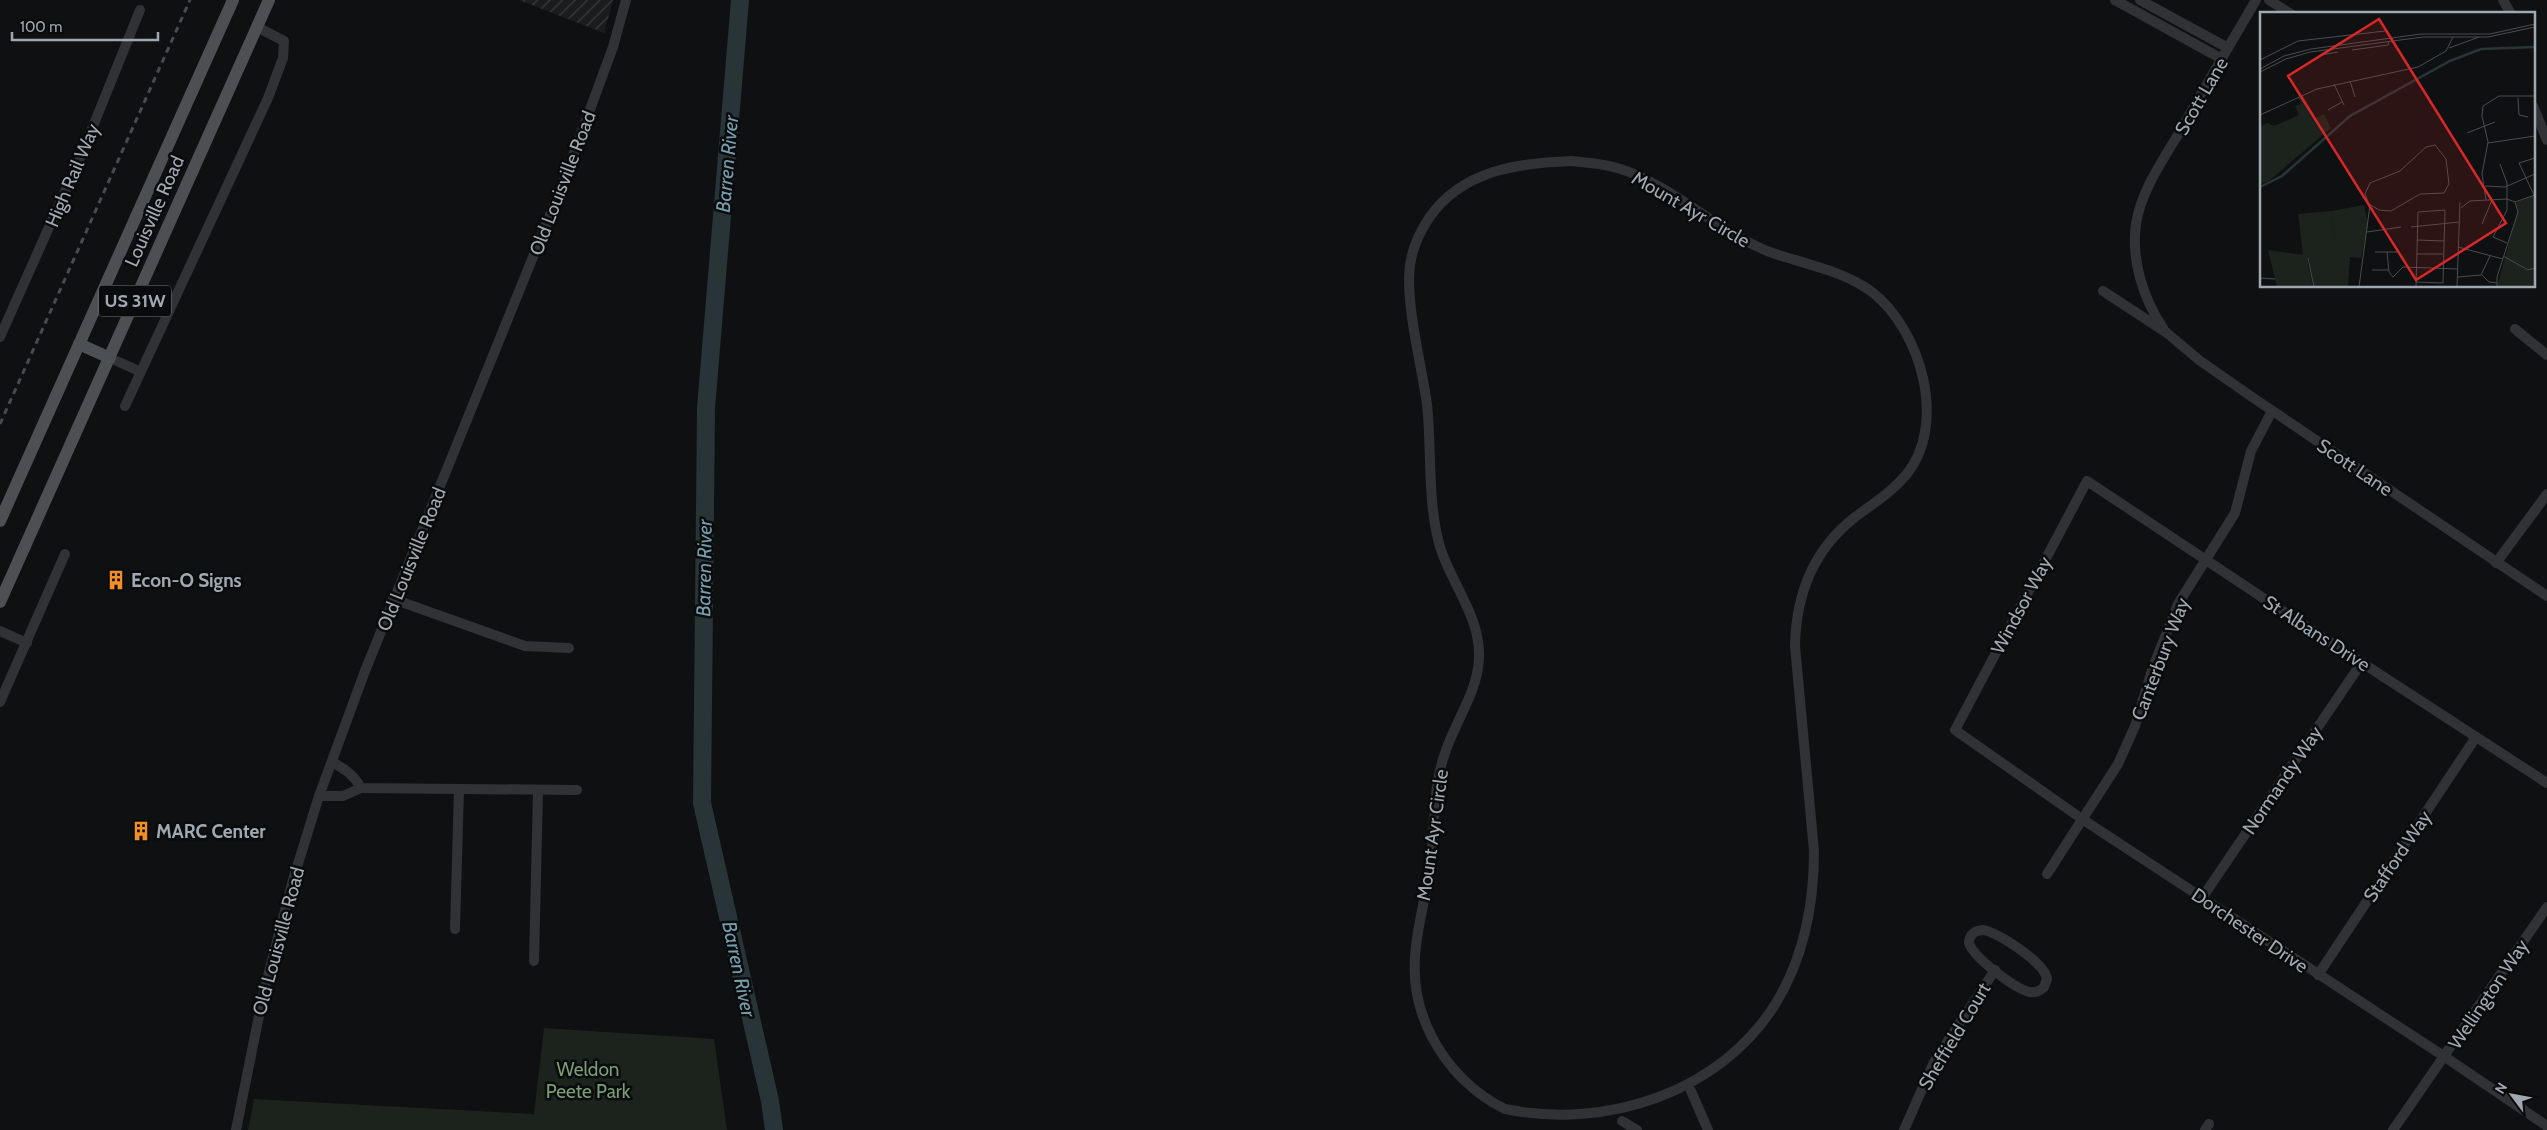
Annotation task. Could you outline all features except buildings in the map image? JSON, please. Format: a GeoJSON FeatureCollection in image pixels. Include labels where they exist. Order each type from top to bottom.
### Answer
{"type":"FeatureCollection","features":[{"type":"Feature","properties":{"kind":"main road","name":"Louisville Road"},"geometry":{"type":"LineString","coordinates":[[0,521],[233,0]]}},
{"type":"Feature","properties":{"kind":"main road","name":"Louisville Road"},"geometry":{"type":"LineString","coordinates":[[0,602],[270,0]]}},
{"type":"Feature","properties":{"kind":"main road"},"geometry":{"type":"LineString","coordinates":[[80,344],[110,358]]}},
{"type":"Feature","properties":{"kind":"street","name":"Old Louisville Road"},"geometry":{"type":"LineString","coordinates":[[236,1130],[268,973],[293,880],[320,796],[393,599],[563,183],[613,47],[626,0]]}},
{"type":"Feature","properties":{"kind":"street"},"geometry":{"type":"LineString","coordinates":[[2115,0],[2222,60]]}},
{"type":"Feature","properties":{"kind":"street"},"geometry":{"type":"LineString","coordinates":[[2140,0],[2228,48]]}},
{"type":"Feature","properties":{"kind":"street","name":"Scott Lane"},"geometry":{"type":"LineString","coordinates":[[2166,333],[2151,306],[2140,276],[2135,246],[2136,221],[2149,187],[2256,0]]}},
{"type":"Feature","properties":{"kind":"street"},"geometry":{"type":"LineString","coordinates":[[2269,0],[2288,12]]}},
{"type":"Feature","properties":{"kind":"street"},"geometry":{"type":"LineString","coordinates":[[2503,0],[2510,12]]}},
{"type":"Feature","properties":{"kind":"street","name":"High Rail Way"},"geometry":{"type":"LineString","coordinates":[[0,337],[83,151],[140,10]]}},
{"type":"Feature","properties":{"kind":"street"},"geometry":{"type":"LineString","coordinates":[[125,406],[268,98],[283,58],[284,41],[257,27]]}},
{"type":"Feature","properties":{"kind":"street"},"geometry":{"type":"LineString","coordinates":[[2534,108],[2547,140]]}},
{"type":"Feature","properties":{"kind":"street","name":"Mount Ayr Circle"},"geometry":{"type":"LineString","coordinates":[[1556,1125],[1534,1121],[1499,1106],[1477,1092],[1455,1071],[1438,1048],[1426,1024],[1418,998],[1414,964],[1431,863],[1438,776],[1448,742],[1471,693],[1479,657],[1478,638],[1473,619],[1449,569],[1437,535],[1432,500],[1427,408],[1411,304],[1409,272],[1416,242],[1423,227],[1443,200],[1472,180],[1507,168],[1571,162],[1613,167],[1652,183],[1739,238],[1775,254],[1843,276],[1858,283],[1884,303],[1899,322],[1916,359],[1926,391],[1927,426],[1916,459],[1895,486],[1852,519],[1827,544],[1808,573],[1798,608],[1796,656],[1814,866],[1810,909],[1797,959],[1783,991],[1756,1031],[1728,1061],[1691,1091],[1659,1109]]}},
{"type":"Feature","properties":{"kind":"street","name":"Scott Lane"},"geometry":{"type":"LineString","coordinates":[[2103,292],[2166,333],[2199,360],[2272,411],[2547,596]]}},
{"type":"Feature","properties":{"kind":"street"},"geometry":{"type":"LineString","coordinates":[[2515,329],[2547,356]]}},
{"type":"Feature","properties":{"kind":"street"},"geometry":{"type":"LineString","coordinates":[[110,358],[140,371]]}},
{"type":"Feature","properties":{"kind":"street","name":"Canterbury Way"},"geometry":{"type":"LineString","coordinates":[[2047,874],[2118,764],[2134,726],[2153,667],[2178,604],[2235,513],[2251,452],[2272,411]]}},
{"type":"Feature","properties":{"kind":"street","name":"St Albans Drive"},"geometry":{"type":"LineString","coordinates":[[2087,481],[2547,783]]}},
{"type":"Feature","properties":{"kind":"street","name":"Windsor Way"},"geometry":{"type":"LineString","coordinates":[[1954,730],[2087,481]]}},
{"type":"Feature","properties":{"kind":"street"},"geometry":{"type":"LineString","coordinates":[[2496,563],[2547,494]]}},
{"type":"Feature","properties":{"kind":"street"},"geometry":{"type":"LineString","coordinates":[[0,702],[65,554]]}},
{"type":"Feature","properties":{"kind":"street"},"geometry":{"type":"LineString","coordinates":[[393,599],[525,646],[568,648]]}},
{"type":"Feature","properties":{"kind":"street"},"geometry":{"type":"LineString","coordinates":[[0,631],[27,643]]}},
{"type":"Feature","properties":{"kind":"street","name":"Normandy Way"},"geometry":{"type":"LineString","coordinates":[[2202,898],[2362,662]]}},
{"type":"Feature","properties":{"kind":"street","name":"Dorchester Drive"},"geometry":{"type":"LineString","coordinates":[[1954,730],[2082,819],[2318,975],[2445,1056],[2547,1126]]}},
{"type":"Feature","properties":{"kind":"street","name":"Stafford Way"},"geometry":{"type":"LineString","coordinates":[[2318,975],[2476,737]]}},
{"type":"Feature","properties":{"kind":"street"},"geometry":{"type":"LineString","coordinates":[[332,762],[346,769],[355,777],[362,788]]}},
{"type":"Feature","properties":{"kind":"street"},"geometry":{"type":"LineString","coordinates":[[320,796],[343,796],[362,788],[577,790]]}},
{"type":"Feature","properties":{"kind":"street"},"geometry":{"type":"LineString","coordinates":[[454,928],[459,790]]}},
{"type":"Feature","properties":{"kind":"street"},"geometry":{"type":"LineString","coordinates":[[534,961],[538,791]]}},
{"type":"Feature","properties":{"kind":"street","name":"Wellington Way"},"geometry":{"type":"LineString","coordinates":[[2393,1130],[2547,906]]}},
{"type":"Feature","properties":{"kind":"street","name":"Sheffield Court"},"geometry":{"type":"LineString","coordinates":[[1984,930],[1994,933],[2027,956],[2043,968],[2047,982],[2042,990],[2028,992],[1994,970],[1971,949],[1970,938],[1976,932],[1984,930]]}},
{"type":"Feature","properties":{"kind":"street","name":"Sheffield Court"},"geometry":{"type":"LineString","coordinates":[[1904,1130],[1934,1062],[1994,970]]}},
{"type":"Feature","properties":{"kind":"street"},"geometry":{"type":"LineString","coordinates":[[1691,1091],[1708,1130]]}},
{"type":"Feature","properties":{"kind":"street"},"geometry":{"type":"LineString","coordinates":[[1610,1124],[1639,1116]]}},
{"type":"Feature","properties":{"kind":"street"},"geometry":{"type":"LineString","coordinates":[[1622,1121],[1636,1130]]}},
{"type":"Feature","properties":{"kind":"shaded area"},"geometry":{"type":"Polygon","coordinates":[[[519,0],[613,0],[604,33],[519,0]]]}},
{"type":"Feature","properties":{"kind":"green space","name":"Weldon Peete Park"},"geometry":{"type":"Polygon","coordinates":[[[544,1028],[714,1039],[727,1130],[248,1130],[254,1099],[534,1114],[544,1028]]]}},
{"type":"Feature","properties":{"kind":"waterway","name":"Barren River"},"geometry":{"type":"LineString","coordinates":[[740,0],[706,408],[702,803],[770,1101],[774,1130]]}},
{"type":"Feature","properties":{"kind":"railway"},"geometry":{"type":"LineString","coordinates":[[0,424],[190,0]]}},
{"type":"Feature","properties":{"kind":"place","name":"Econ-O Signs"},"geometry":{"type":"Point","coordinates":[116,580]}},
{"type":"Feature","properties":{"kind":"place","name":"MARC Center"},"geometry":{"type":"Point","coordinates":[141,831]}}]}
